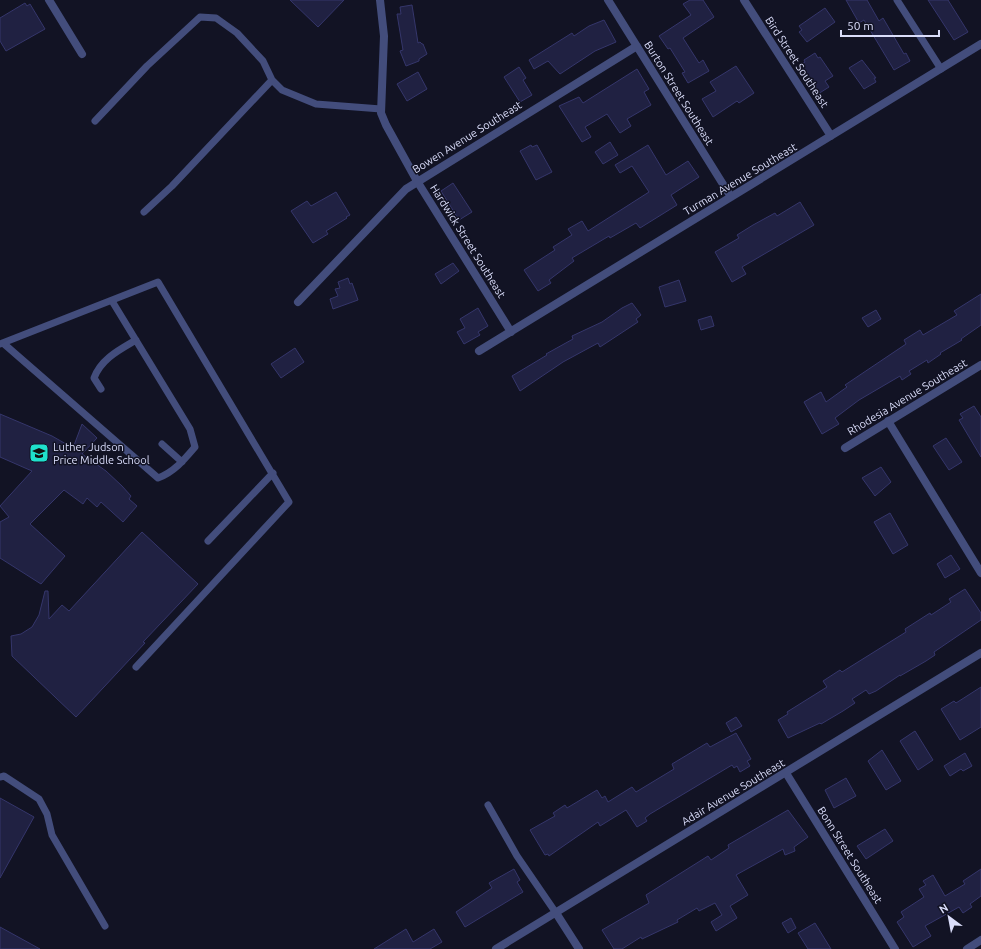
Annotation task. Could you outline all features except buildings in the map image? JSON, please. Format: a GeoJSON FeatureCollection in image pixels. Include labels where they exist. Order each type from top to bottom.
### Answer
{"type":"FeatureCollection","features":[{"type":"Feature","properties":{"kind":"street"},"geometry":{"type":"LineString","coordinates":[[49,0],[82,54]]}},
{"type":"Feature","properties":{"kind":"street","name":"Hardwick Street Southeast"},"geometry":{"type":"LineString","coordinates":[[380,0],[384,36],[381,109],[386,125],[417,181],[511,332]]}},
{"type":"Feature","properties":{"kind":"street","name":"Burton Street Southeast"},"geometry":{"type":"LineString","coordinates":[[608,0],[731,197]]}},
{"type":"Feature","properties":{"kind":"street","name":"Bird Street Southeast"},"geometry":{"type":"LineString","coordinates":[[744,0],[831,136]]}},
{"type":"Feature","properties":{"kind":"street","name":"Turman Avenue Southeast"},"geometry":{"type":"LineString","coordinates":[[479,351],[981,44]]}},
{"type":"Feature","properties":{"kind":"street","name":"Bowen Avenue Southeast"},"geometry":{"type":"LineString","coordinates":[[298,302],[406,189],[637,46]]}},
{"type":"Feature","properties":{"kind":"street","name":"Rhodesia Avenue Southeast"},"geometry":{"type":"LineString","coordinates":[[845,448],[981,366]]}},
{"type":"Feature","properties":{"kind":"street"},"geometry":{"type":"LineString","coordinates":[[888,421],[981,573]]}},
{"type":"Feature","properties":{"kind":"street","name":"Adair Avenue Southeast"},"geometry":{"type":"LineString","coordinates":[[496,949],[981,653]]}},
{"type":"Feature","properties":{"kind":"street","name":"Bonn Street Southeast"},"geometry":{"type":"LineString","coordinates":[[786,772],[895,949]]}},
{"type":"Feature","properties":{"kind":"street"},"geometry":{"type":"LineString","coordinates":[[556,913],[578,949]]}},
{"type":"Feature","properties":{"kind":"street"},"geometry":{"type":"LineString","coordinates":[[967,949],[981,940]]}},
{"type":"Feature","properties":{"kind":"lane"},"geometry":{"type":"LineString","coordinates":[[897,0],[941,69]]}},
{"type":"Feature","properties":{"kind":"lane"},"geometry":{"type":"LineString","coordinates":[[96,121],[147,66],[200,17],[216,18],[237,33],[263,61],[272,80],[282,90],[316,104],[381,109]]}},
{"type":"Feature","properties":{"kind":"lane"},"geometry":{"type":"LineString","coordinates":[[144,212],[172,186],[272,80]]}},
{"type":"Feature","properties":{"kind":"lane"},"geometry":{"type":"LineString","coordinates":[[112,301],[190,429],[195,447],[169,474],[158,478],[2,343],[158,282],[289,502],[136,667]]}},
{"type":"Feature","properties":{"kind":"lane"},"geometry":{"type":"LineString","coordinates":[[101,389],[94,378],[97,369],[109,356],[136,340]]}},
{"type":"Feature","properties":{"kind":"lane"},"geometry":{"type":"LineString","coordinates":[[162,444],[182,462]]}},
{"type":"Feature","properties":{"kind":"lane"},"geometry":{"type":"LineString","coordinates":[[208,541],[273,473]]}},
{"type":"Feature","properties":{"kind":"lane"},"geometry":{"type":"LineString","coordinates":[[0,778],[4,776],[39,799],[47,814],[52,835],[106,926]]}},
{"type":"Feature","properties":{"kind":"lane"},"geometry":{"type":"LineString","coordinates":[[488,805],[517,856],[556,913]]}},
{"type":"Feature","properties":{"kind":"place","name":"Luther Judson Price Middle School"},"geometry":{"type":"Point","coordinates":[39,453]}}]}
